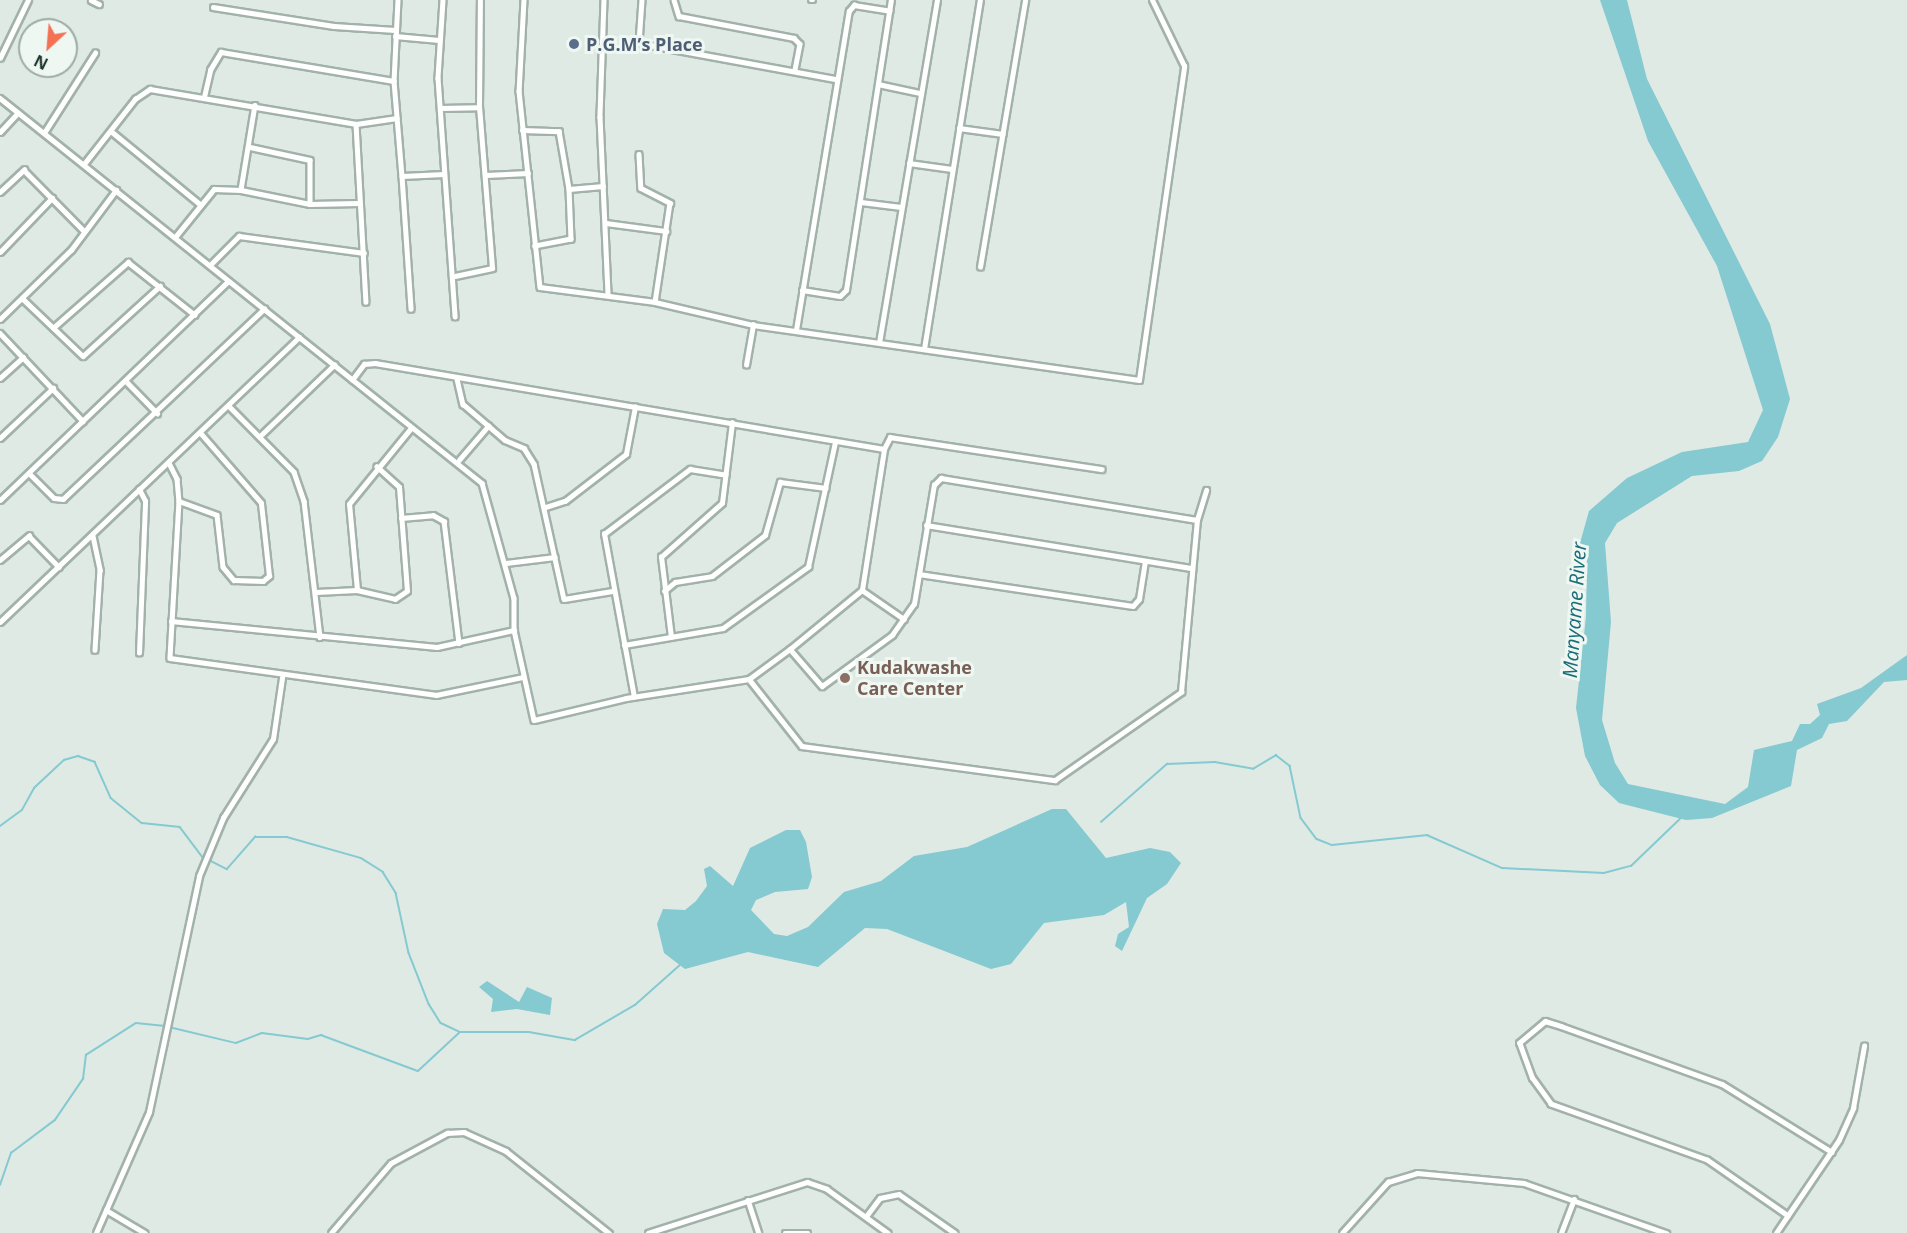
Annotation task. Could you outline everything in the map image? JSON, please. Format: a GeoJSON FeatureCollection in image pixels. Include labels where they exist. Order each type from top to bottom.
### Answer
{"type":"FeatureCollection","features":[{"type":"Feature","properties":{"kind":"street"},"geometry":{"type":"LineString","coordinates":[[0,58],[28,0]]}},
{"type":"Feature","properties":{"kind":"street"},"geometry":{"type":"LineString","coordinates":[[91,0],[99,4]]}},
{"type":"Feature","properties":{"kind":"street"},"geometry":{"type":"LineString","coordinates":[[398,0],[394,81],[411,309]]}},
{"type":"Feature","properties":{"kind":"street"},"geometry":{"type":"LineString","coordinates":[[443,0],[439,40],[440,108],[454,276],[455,316]]}},
{"type":"Feature","properties":{"kind":"street"},"geometry":{"type":"LineString","coordinates":[[454,276],[492,268],[479,107],[480,0]]}},
{"type":"Feature","properties":{"kind":"street"},"geometry":{"type":"LineString","coordinates":[[524,0],[519,42],[522,130],[540,286],[608,293],[753,325],[1139,380],[1184,66],[1152,0]]}},
{"type":"Feature","properties":{"kind":"street"},"geometry":{"type":"LineString","coordinates":[[604,0],[603,186],[608,293]]}},
{"type":"Feature","properties":{"kind":"street"},"geometry":{"type":"LineString","coordinates":[[642,0],[639,43],[795,69],[835,79]]}},
{"type":"Feature","properties":{"kind":"street"},"geometry":{"type":"LineString","coordinates":[[675,0],[679,16],[794,38],[800,44],[795,69]]}},
{"type":"Feature","properties":{"kind":"street"},"geometry":{"type":"LineString","coordinates":[[802,290],[840,296],[846,290],[891,0]]}},
{"type":"Feature","properties":{"kind":"street"},"geometry":{"type":"LineString","coordinates":[[879,343],[937,0]]}},
{"type":"Feature","properties":{"kind":"street"},"geometry":{"type":"LineString","coordinates":[[924,349],[980,0]]}},
{"type":"Feature","properties":{"kind":"street"},"geometry":{"type":"LineString","coordinates":[[980,267],[1025,0]]}},
{"type":"Feature","properties":{"kind":"street"},"geometry":{"type":"LineString","coordinates":[[796,330],[835,79],[849,11],[854,5],[890,12]]}},
{"type":"Feature","properties":{"kind":"street"},"geometry":{"type":"LineString","coordinates":[[213,7],[439,40]]}},
{"type":"Feature","properties":{"kind":"street"},"geometry":{"type":"LineString","coordinates":[[204,97],[210,70],[221,52],[394,81]]}},
{"type":"Feature","properties":{"kind":"street"},"geometry":{"type":"LineString","coordinates":[[44,133],[95,53]]}},
{"type":"Feature","properties":{"kind":"street"},"geometry":{"type":"LineString","coordinates":[[878,84],[921,93]]}},
{"type":"Feature","properties":{"kind":"street"},"geometry":{"type":"LineString","coordinates":[[84,164],[146,90],[255,105],[356,124],[397,118]]}},
{"type":"Feature","properties":{"kind":"street"},"geometry":{"type":"LineString","coordinates":[[0,98],[176,236],[228,281],[411,428],[459,460],[485,488],[506,563],[514,630],[534,720],[634,697],[749,679],[790,649],[862,590],[884,449],[890,437],[1102,470]]}},
{"type":"Feature","properties":{"kind":"street"},"geometry":{"type":"LineString","coordinates":[[241,190],[250,147],[255,105]]}},
{"type":"Feature","properties":{"kind":"street"},"geometry":{"type":"LineString","coordinates":[[440,108],[479,107]]}},
{"type":"Feature","properties":{"kind":"street"},"geometry":{"type":"LineString","coordinates":[[0,132],[18,113]]}},
{"type":"Feature","properties":{"kind":"street"},"geometry":{"type":"LineString","coordinates":[[356,124],[366,302]]}},
{"type":"Feature","properties":{"kind":"street"},"geometry":{"type":"LineString","coordinates":[[959,128],[1004,134]]}},
{"type":"Feature","properties":{"kind":"street"},"geometry":{"type":"LineString","coordinates":[[522,130],[559,131],[569,189],[571,239],[535,246]]}},
{"type":"Feature","properties":{"kind":"street"},"geometry":{"type":"LineString","coordinates":[[111,131],[200,204]]}},
{"type":"Feature","properties":{"kind":"street"},"geometry":{"type":"LineString","coordinates":[[250,147],[310,160],[310,204]]}},
{"type":"Feature","properties":{"kind":"street"},"geometry":{"type":"LineString","coordinates":[[639,154],[641,188],[670,200],[655,302]]}},
{"type":"Feature","properties":{"kind":"street"},"geometry":{"type":"LineString","coordinates":[[909,163],[952,169]]}},
{"type":"Feature","properties":{"kind":"street"},"geometry":{"type":"LineString","coordinates":[[0,192],[24,170],[84,231]]}},
{"type":"Feature","properties":{"kind":"street"},"geometry":{"type":"LineString","coordinates":[[486,175],[528,172]]}},
{"type":"Feature","properties":{"kind":"street"},"geometry":{"type":"LineString","coordinates":[[402,176],[444,174]]}},
{"type":"Feature","properties":{"kind":"street"},"geometry":{"type":"LineString","coordinates":[[569,189],[603,186]]}},
{"type":"Feature","properties":{"kind":"street"},"geometry":{"type":"LineString","coordinates":[[176,236],[200,204],[220,187],[310,204],[359,203]]}},
{"type":"Feature","properties":{"kind":"street"},"geometry":{"type":"LineString","coordinates":[[0,319],[84,231],[116,190]]}},
{"type":"Feature","properties":{"kind":"street"},"geometry":{"type":"LineString","coordinates":[[0,252],[52,198]]}},
{"type":"Feature","properties":{"kind":"street"},"geometry":{"type":"LineString","coordinates":[[861,202],[901,207]]}},
{"type":"Feature","properties":{"kind":"street"},"geometry":{"type":"LineString","coordinates":[[606,223],[666,231]]}},
{"type":"Feature","properties":{"kind":"street"},"geometry":{"type":"LineString","coordinates":[[210,265],[239,236],[364,253]]}},
{"type":"Feature","properties":{"kind":"street"},"geometry":{"type":"LineString","coordinates":[[53,328],[121,264],[134,263],[195,315]]}},
{"type":"Feature","properties":{"kind":"street"},"geometry":{"type":"LineString","coordinates":[[0,500],[228,281]]}},
{"type":"Feature","properties":{"kind":"street"},"geometry":{"type":"LineString","coordinates":[[22,298],[83,356],[160,286]]}},
{"type":"Feature","properties":{"kind":"street"},"geometry":{"type":"LineString","coordinates":[[29,473],[54,498],[63,499],[157,413],[264,309]]}},
{"type":"Feature","properties":{"kind":"street"},"geometry":{"type":"LineString","coordinates":[[746,365],[753,325]]}},
{"type":"Feature","properties":{"kind":"street"},"geometry":{"type":"LineString","coordinates":[[0,333],[83,421]]}},
{"type":"Feature","properties":{"kind":"street"},"geometry":{"type":"LineString","coordinates":[[0,622],[230,407],[299,337]]}},
{"type":"Feature","properties":{"kind":"street"},"geometry":{"type":"LineString","coordinates":[[0,378],[22,357]]}},
{"type":"Feature","properties":{"kind":"street"},"geometry":{"type":"LineString","coordinates":[[352,380],[364,364],[375,363],[458,379],[884,449]]}},
{"type":"Feature","properties":{"kind":"street"},"geometry":{"type":"LineString","coordinates":[[260,436],[334,365]]}},
{"type":"Feature","properties":{"kind":"street"},"geometry":{"type":"LineString","coordinates":[[458,379],[463,404],[488,426],[526,450],[546,507],[564,598],[613,591]]}},
{"type":"Feature","properties":{"kind":"street"},"geometry":{"type":"LineString","coordinates":[[126,381],[157,413]]}},
{"type":"Feature","properties":{"kind":"street"},"geometry":{"type":"LineString","coordinates":[[0,438],[53,388]]}},
{"type":"Feature","properties":{"kind":"street"},"geometry":{"type":"LineString","coordinates":[[230,407],[292,469],[303,496],[320,637]]}},
{"type":"Feature","properties":{"kind":"street"},"geometry":{"type":"LineString","coordinates":[[546,507],[565,501],[626,454],[635,407]]}},
{"type":"Feature","properties":{"kind":"street"},"geometry":{"type":"LineString","coordinates":[[671,637],[660,564],[664,550],[722,503],[732,423]]}},
{"type":"Feature","properties":{"kind":"street"},"geometry":{"type":"LineString","coordinates":[[459,460],[488,426]]}},
{"type":"Feature","properties":{"kind":"street"},"geometry":{"type":"LineString","coordinates":[[357,590],[348,509],[377,467],[411,428]]}},
{"type":"Feature","properties":{"kind":"street"},"geometry":{"type":"LineString","coordinates":[[179,501],[217,515],[223,567],[234,580],[263,581],[269,576],[261,503],[201,434]]}},
{"type":"Feature","properties":{"kind":"street"},"geometry":{"type":"LineString","coordinates":[[624,645],[734,623],[808,567],[835,442]]}},
{"type":"Feature","properties":{"kind":"street"},"geometry":{"type":"LineString","coordinates":[[169,463],[177,479],[179,501],[170,658],[282,678],[436,695],[523,677]]}},
{"type":"Feature","properties":{"kind":"street"},"geometry":{"type":"LineString","coordinates":[[316,592],[357,590],[395,599],[407,591],[399,484],[377,467]]}},
{"type":"Feature","properties":{"kind":"street"},"geometry":{"type":"LineString","coordinates":[[634,697],[604,534],[690,469],[726,475]]}},
{"type":"Feature","properties":{"kind":"street"},"geometry":{"type":"LineString","coordinates":[[790,649],[822,686],[892,635],[914,604],[926,525],[941,478],[1197,520]]}},
{"type":"Feature","properties":{"kind":"street"},"geometry":{"type":"LineString","coordinates":[[664,591],[675,582],[712,576],[765,535],[780,482],[826,488]]}},
{"type":"Feature","properties":{"kind":"street"},"geometry":{"type":"LineString","coordinates":[[139,653],[145,501],[140,489]]}},
{"type":"Feature","properties":{"kind":"street"},"geometry":{"type":"LineString","coordinates":[[749,679],[802,747],[1055,780],[1179,695],[1197,520],[1206,490]]}},
{"type":"Feature","properties":{"kind":"street"},"geometry":{"type":"LineString","coordinates":[[401,518],[433,515],[444,521],[459,643]]}},
{"type":"Feature","properties":{"kind":"street"},"geometry":{"type":"LineString","coordinates":[[926,525],[1191,568]]}},
{"type":"Feature","properties":{"kind":"street"},"geometry":{"type":"LineString","coordinates":[[0,560],[29,536],[59,567]]}},
{"type":"Feature","properties":{"kind":"street"},"geometry":{"type":"LineString","coordinates":[[93,536],[100,570],[94,650]]}},
{"type":"Feature","properties":{"kind":"street"},"geometry":{"type":"LineString","coordinates":[[506,563],[555,557]]}},
{"type":"Feature","properties":{"kind":"street"},"geometry":{"type":"LineString","coordinates":[[919,574],[1132,606],[1140,599],[1145,562]]}},
{"type":"Feature","properties":{"kind":"street"},"geometry":{"type":"LineString","coordinates":[[862,590],[904,619]]}},
{"type":"Feature","properties":{"kind":"street"},"geometry":{"type":"LineString","coordinates":[[171,621],[437,647],[514,630]]}},
{"type":"Feature","properties":{"kind":"street"},"geometry":{"type":"LineString","coordinates":[[96,1233],[149,1112],[170,1023],[178,955],[212,838],[273,739],[282,678]]}},
{"type":"Feature","properties":{"kind":"street"},"geometry":{"type":"LineString","coordinates":[[1788,1216],[1707,1160],[1551,1104],[1532,1078],[1519,1043],[1545,1021],[1561,1026],[1722,1084],[1832,1152]]}},
{"type":"Feature","properties":{"kind":"street"},"geometry":{"type":"LineString","coordinates":[[1776,1233],[1832,1152],[1853,1108],[1864,1046]]}},
{"type":"Feature","properties":{"kind":"street"},"geometry":{"type":"LineString","coordinates":[[331,1233],[391,1163],[447,1133],[464,1132],[506,1151],[609,1233]]}},
{"type":"Feature","properties":{"kind":"street"},"geometry":{"type":"LineString","coordinates":[[1342,1233],[1400,1175],[1504,1179],[1574,1199],[1666,1233]]}},
{"type":"Feature","properties":{"kind":"street"},"geometry":{"type":"LineString","coordinates":[[648,1233],[807,1182],[867,1215],[888,1233]]}},
{"type":"Feature","properties":{"kind":"street"},"geometry":{"type":"LineString","coordinates":[[867,1215],[880,1198],[899,1194],[955,1233]]}},
{"type":"Feature","properties":{"kind":"street"},"geometry":{"type":"LineString","coordinates":[[1561,1233],[1574,1199]]}},
{"type":"Feature","properties":{"kind":"street"},"geometry":{"type":"LineString","coordinates":[[748,1200],[759,1233]]}},
{"type":"Feature","properties":{"kind":"street"},"geometry":{"type":"LineString","coordinates":[[106,1210],[145,1233]]}},
{"type":"Feature","properties":{"kind":"street"},"geometry":{"type":"LineString","coordinates":[[1648,1233],[1651,1227]]}},
{"type":"Feature","properties":{"kind":"street"},"geometry":{"type":"LineString","coordinates":[[785,1233],[808,1233]]}},
{"type":"Feature","properties":{"kind":"water"},"geometry":{"type":"Polygon","coordinates":[[[1600,0],[1627,0],[1647,79],[1770,324],[1790,399],[1778,437],[1762,461],[1739,471],[1692,476],[1617,523],[1605,543],[1611,622],[1602,720],[1615,763],[1628,784],[1725,804],[1748,787],[1754,750],[1792,741],[1800,724],[1810,724],[1820,715],[1817,704],[1861,688],[1907,655],[1907,680],[1884,682],[1847,721],[1829,724],[1822,738],[1797,750],[1791,786],[1712,818],[1686,820],[1619,803],[1600,785],[1585,756],[1576,708],[1586,616],[1587,560],[1580,543],[1589,511],[1627,478],[1682,452],[1748,442],[1763,410],[1717,266],[1648,141],[1600,0]]]}},
{"type":"Feature","properties":{"kind":"water"},"geometry":{"type":"Polygon","coordinates":[[[1052,809],[1066,809],[1106,858],[1150,848],[1170,852],[1181,863],[1167,884],[1147,898],[1122,951],[1115,946],[1118,934],[1129,927],[1126,902],[1104,915],[1044,923],[1011,964],[991,969],[887,929],[865,928],[818,967],[748,952],[685,969],[664,953],[657,924],[663,909],[685,910],[696,901],[707,886],[704,869],[710,866],[733,886],[750,848],[786,830],[800,830],[806,842],[812,877],[808,889],[775,892],[756,900],[751,910],[774,934],[787,936],[808,927],[844,892],[881,881],[914,856],[967,847],[1052,809]]]}},
{"type":"Feature","properties":{"kind":"water"},"geometry":{"type":"Polygon","coordinates":[[[487,981],[519,1002],[527,987],[552,998],[550,1015],[517,1009],[491,1012],[493,999],[479,987],[487,981]]]}},
{"type":"Feature","properties":{"kind":"waterway"},"geometry":{"type":"LineString","coordinates":[[1101,822],[1167,764],[1215,762],[1253,769],[1276,755],[1290,766],[1301,818],[1317,839],[1332,845],[1427,835],[1502,868],[1604,873],[1631,866],[1681,818]]}},
{"type":"Feature","properties":{"kind":"waterway"},"geometry":{"type":"LineString","coordinates":[[0,826],[22,810],[34,788],[64,760],[78,756],[95,762],[111,798],[142,823],[180,827],[203,857],[227,869],[255,837],[287,837],[361,858],[383,872],[396,893],[409,953],[429,1004],[441,1023],[460,1032],[529,1032],[575,1040],[635,1005],[680,965]]}},
{"type":"Feature","properties":{"kind":"waterway"},"geometry":{"type":"LineString","coordinates":[[0,1185],[11,1153],[55,1120],[83,1079],[86,1055],[136,1023],[165,1026]]}},
{"type":"Feature","properties":{"kind":"waterway"},"geometry":{"type":"LineString","coordinates":[[169,1027],[236,1043],[262,1033],[308,1039],[321,1035],[418,1071],[459,1033]]}},
{"type":"Feature","properties":{"kind":"place","name":"P.G.M’s Place"},"geometry":{"type":"Point","coordinates":[574,44]}},
{"type":"Feature","properties":{"kind":"place","name":"Kudakwashe Care Center"},"geometry":{"type":"Point","coordinates":[845,678]}},
{"type":"Feature","properties":{"kind":"water label","name":"Manyame River"},"geometry":{"type":"Point","coordinates":[1574,610]}}]}
